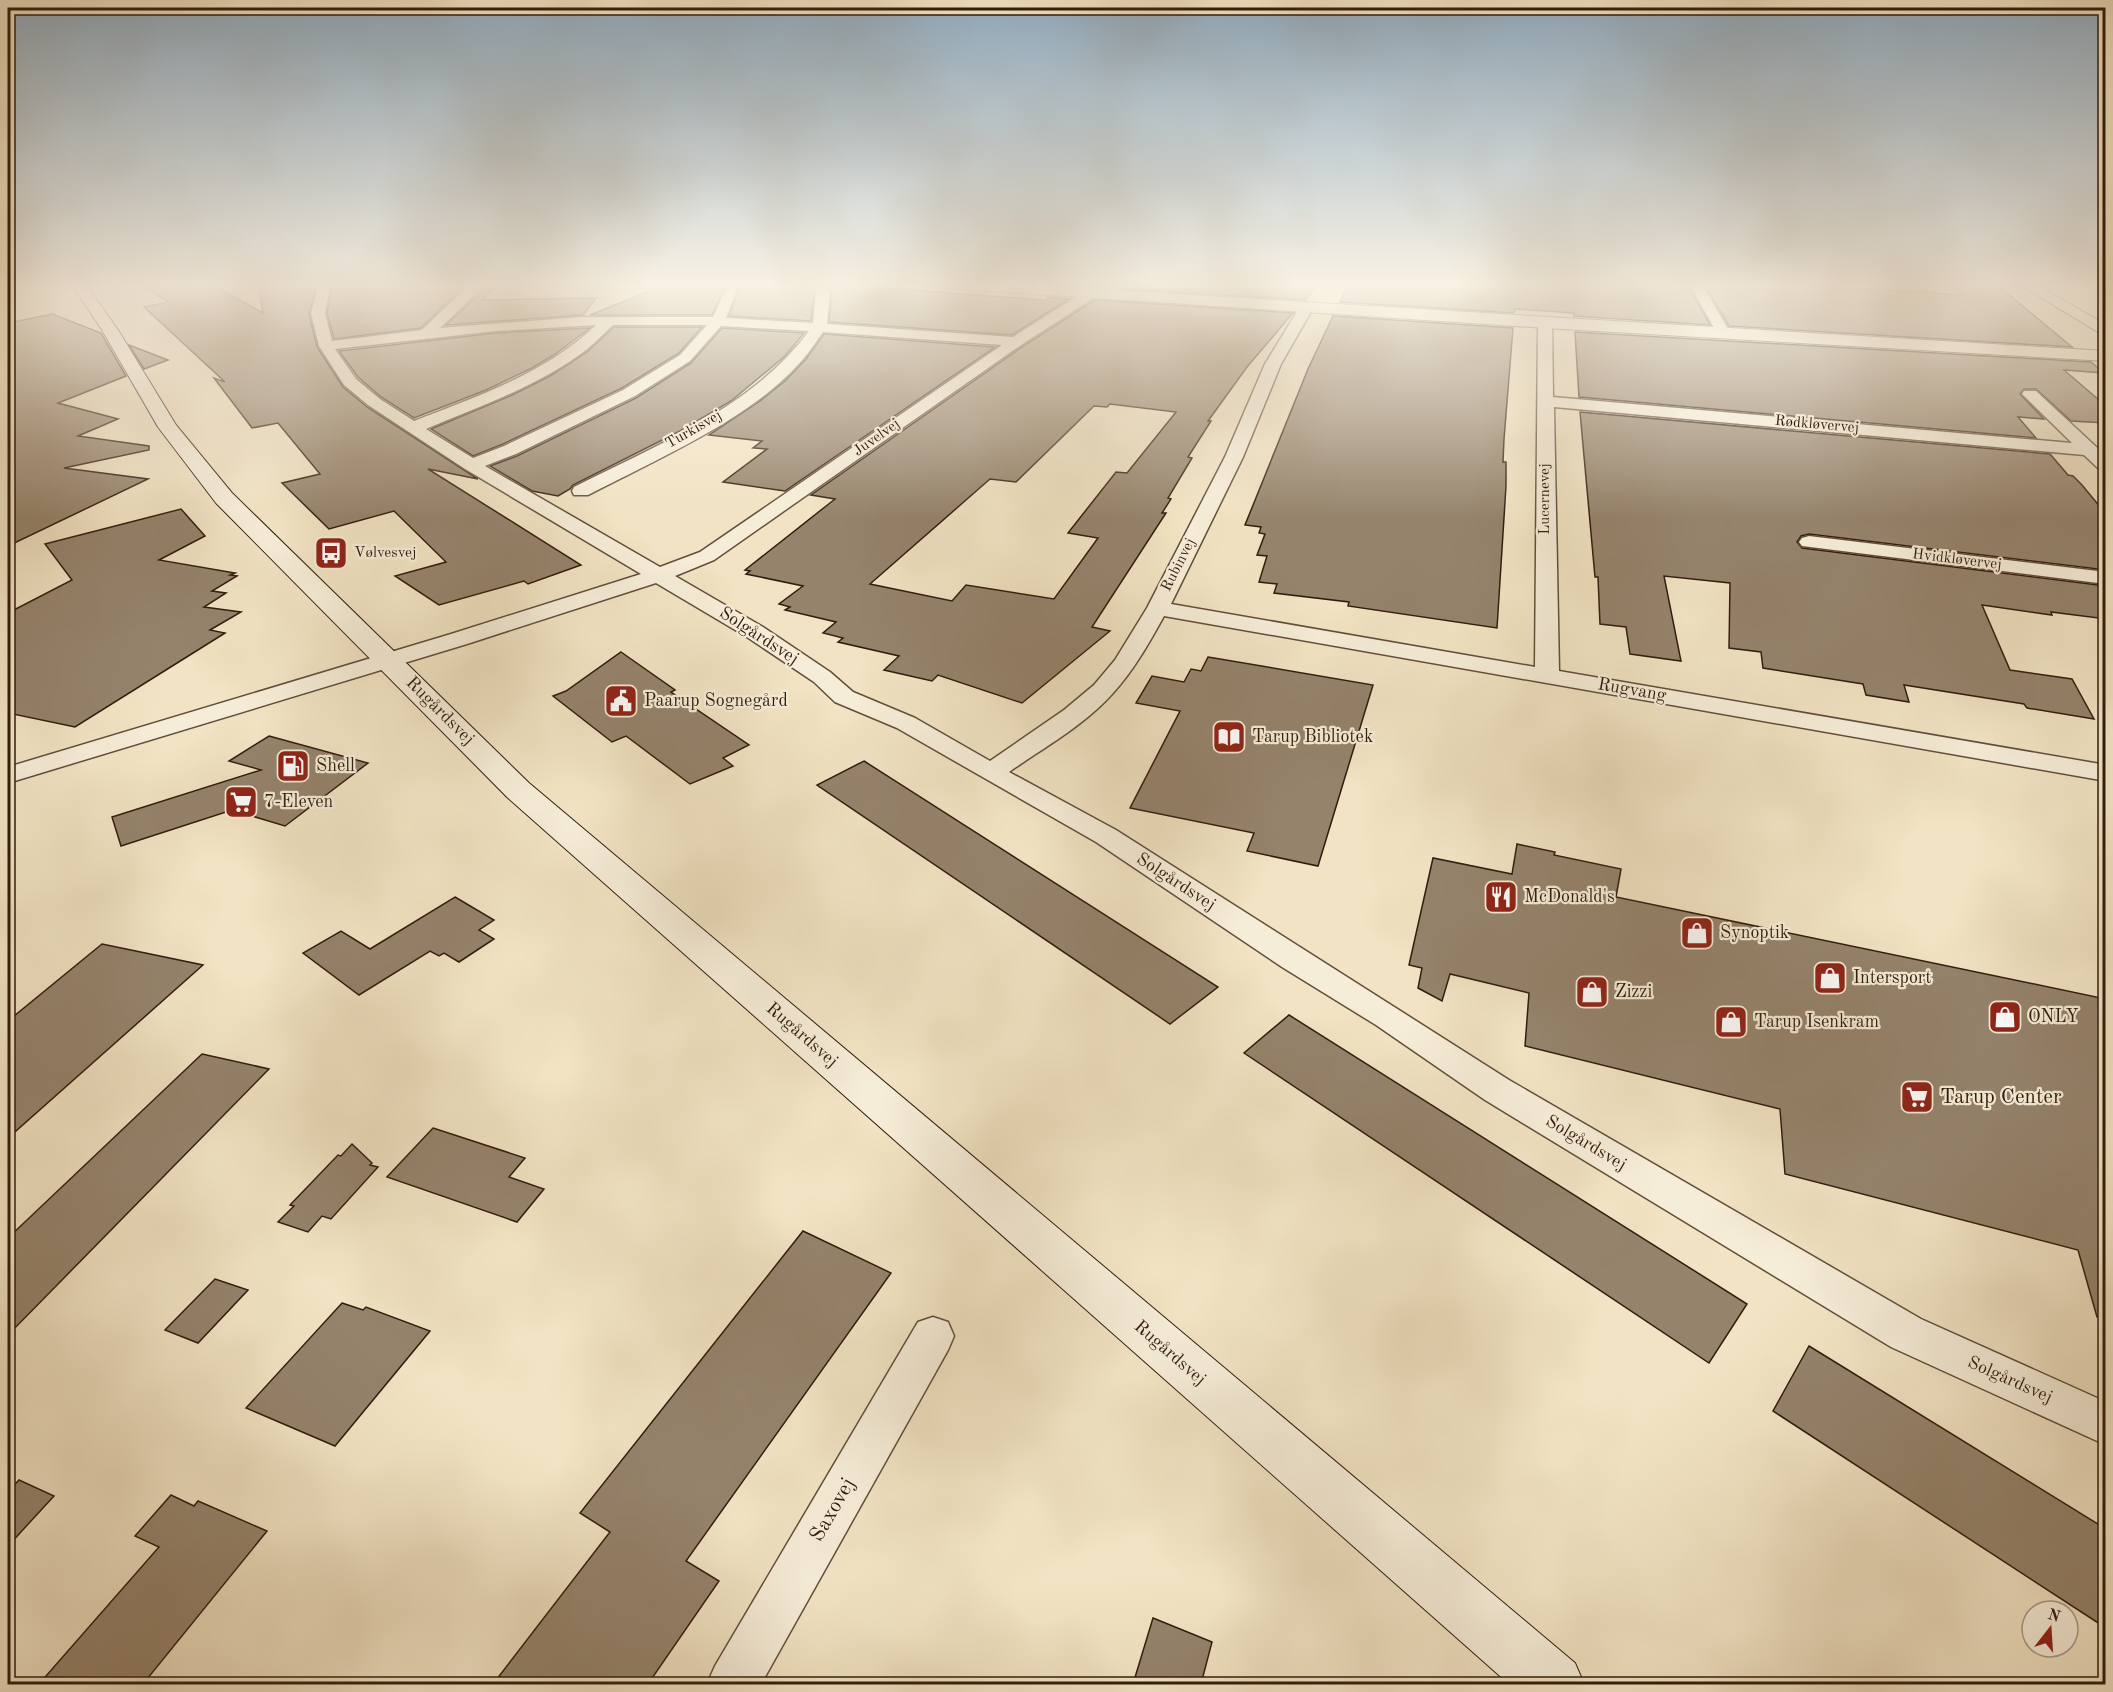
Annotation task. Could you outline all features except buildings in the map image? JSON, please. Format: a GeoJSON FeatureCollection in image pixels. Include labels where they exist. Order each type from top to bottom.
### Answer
{"type":"FeatureCollection","features":[{"type":"Feature","properties":{"kind":"main road","name":"Rugårdsvej"},"geometry":{"type":"LineString","coordinates":[[129,362],[168,427],[224,498],[527,798],[1554,1684]]}},
{"type":"Feature","properties":{"kind":"street","name":"Solgårdsvej"},"geometry":{"type":"LineString","coordinates":[[337,362],[350,382],[374,402],[471,465],[755,632],[822,677],[844,697],[906,723],[1106,836],[1293,959],[1388,1017],[1497,1090],[1905,1333],[2106,1424]]}},
{"type":"Feature","properties":{"kind":"street"},"geometry":{"type":"LineString","coordinates":[[413,428],[489,396],[556,362]]}},
{"type":"Feature","properties":{"kind":"street"},"geometry":{"type":"LineString","coordinates":[[471,465],[510,450],[629,393],[679,362]]}},
{"type":"Feature","properties":{"kind":"street","name":"Turkisvej"},"geometry":{"type":"LineString","coordinates":[[581,491],[699,429],[754,395],[795,362]]}},
{"type":"Feature","properties":{"kind":"street","name":"Juvelvej"},"geometry":{"type":"LineString","coordinates":[[659,575],[707,556],[987,362]]}},
{"type":"Feature","properties":{"kind":"street","name":"Rubinvej"},"geometry":{"type":"LineString","coordinates":[[991,773],[1073,715],[1103,690],[1125,663],[1158,608],[1234,457],[1274,362]]}},
{"type":"Feature","properties":{"kind":"street","name":"Lucernevej"},"geometry":{"type":"LineString","coordinates":[[1545,362],[1547,675]]}},
{"type":"Feature","properties":{"kind":"street"},"geometry":{"type":"LineString","coordinates":[[2030,394],[2106,466]]}},
{"type":"Feature","properties":{"kind":"street","name":"Rødkløvervej"},"geometry":{"type":"LineString","coordinates":[[1545,401],[2090,450]]}},
{"type":"Feature","properties":{"kind":"street","name":"Hvidkløvervej"},"geometry":{"type":"LineString","coordinates":[[1809,542],[2106,578]]}},
{"type":"Feature","properties":{"kind":"street"},"geometry":{"type":"LineString","coordinates":[[8,775],[659,575]]}},
{"type":"Feature","properties":{"kind":"street","name":"Rugvang"},"geometry":{"type":"LineString","coordinates":[[1158,608],[2106,773]]}},
{"type":"Feature","properties":{"kind":"street","name":"Saxovej"},"geometry":{"type":"LineString","coordinates":[[733,1684],[933,1336]]}},
{"type":"Feature","properties":{"kind":"place","name":"Vølvesvej"},"geometry":{"type":"Point","coordinates":[331,553]}},
{"type":"Feature","properties":{"kind":"place","name":"Paarup Sognegård"},"geometry":{"type":"Point","coordinates":[621,701]}},
{"type":"Feature","properties":{"kind":"place","name":"Tarup Bibliotek"},"geometry":{"type":"Point","coordinates":[1229,737]}},
{"type":"Feature","properties":{"kind":"place","name":"Shell"},"geometry":{"type":"Point","coordinates":[293,766]}},
{"type":"Feature","properties":{"kind":"place","name":"7-Eleven"},"geometry":{"type":"Point","coordinates":[241,802]}},
{"type":"Feature","properties":{"kind":"place","name":"McDonald's"},"geometry":{"type":"Point","coordinates":[1501,897]}},
{"type":"Feature","properties":{"kind":"place","name":"Synoptik"},"geometry":{"type":"Point","coordinates":[1697,933]}},
{"type":"Feature","properties":{"kind":"place","name":"Intersport"},"geometry":{"type":"Point","coordinates":[1830,978]}},
{"type":"Feature","properties":{"kind":"place","name":"Zizzi"},"geometry":{"type":"Point","coordinates":[1592,992]}},
{"type":"Feature","properties":{"kind":"place","name":"ONLY"},"geometry":{"type":"Point","coordinates":[2005,1017]}},
{"type":"Feature","properties":{"kind":"place","name":"Tarup Isenkram"},"geometry":{"type":"Point","coordinates":[1731,1022]}},
{"type":"Feature","properties":{"kind":"place","name":"Tarup Center"},"geometry":{"type":"Point","coordinates":[1917,1097]}}]}
